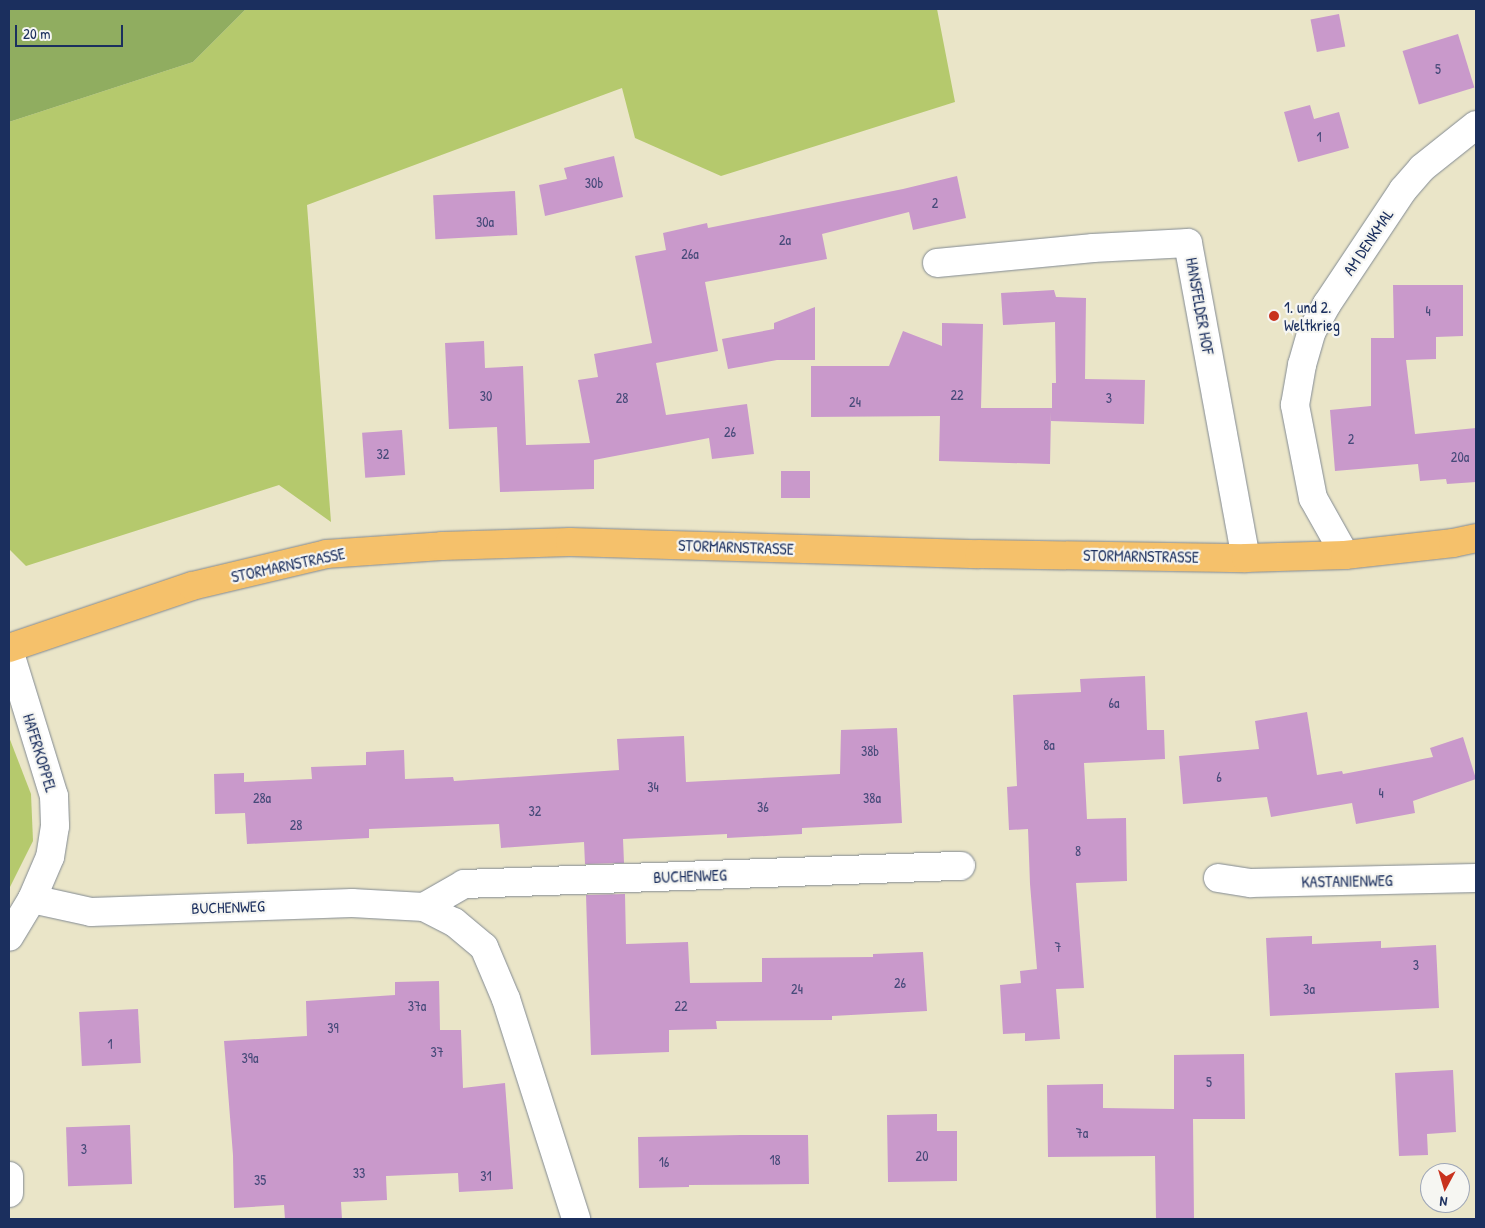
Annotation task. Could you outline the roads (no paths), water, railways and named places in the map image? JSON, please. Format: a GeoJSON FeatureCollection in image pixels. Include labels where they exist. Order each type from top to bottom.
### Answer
{"type":"FeatureCollection","features":[{"type":"Feature","properties":{"kind":"main road","name":"STORMARNSTRASSE"},"geometry":{"type":"LineString","coordinates":[[9,649],[192,586],[336,553],[442,546],[570,542],[989,554],[1246,558],[1345,555],[1453,543],[1476,538]]}},
{"type":"Feature","properties":{"kind":"street","name":"AM DENKMAL"},"geometry":{"type":"LineString","coordinates":[[1345,555],[1313,498],[1295,405],[1302,365],[1312,331],[1327,304],[1403,190],[1422,168],[1476,125]]}},
{"type":"Feature","properties":{"kind":"street","name":"HANSFELDER HOF"},"geometry":{"type":"LineString","coordinates":[[937,263],[1064,251],[1188,243],[1246,558]]}},
{"type":"Feature","properties":{"kind":"street","name":"HAFERKOPPEL"},"geometry":{"type":"LineString","coordinates":[[9,649],[54,796],[55,826],[50,857],[32,899],[9,937]]}},
{"type":"Feature","properties":{"kind":"street","name":"BUCHENWEG"},"geometry":{"type":"LineString","coordinates":[[424,907],[464,884],[961,866]]}},
{"type":"Feature","properties":{"kind":"street","name":"KASTANIENWEG"},"geometry":{"type":"LineString","coordinates":[[1218,878],[1251,883],[1476,878]]}},
{"type":"Feature","properties":{"kind":"street","name":"BUCHENWEG"},"geometry":{"type":"LineString","coordinates":[[32,899],[91,912],[352,903],[424,907],[454,922],[484,947],[506,999],[576,1219]]}},
{"type":"Feature","properties":{"kind":"street"},"geometry":{"type":"LineString","coordinates":[[9,1176],[9,1193]]}},
{"type":"Feature","properties":{"kind":"place","name":"1. und 2. Weltkrieg"},"geometry":{"type":"Point","coordinates":[1274,316]}}]}
